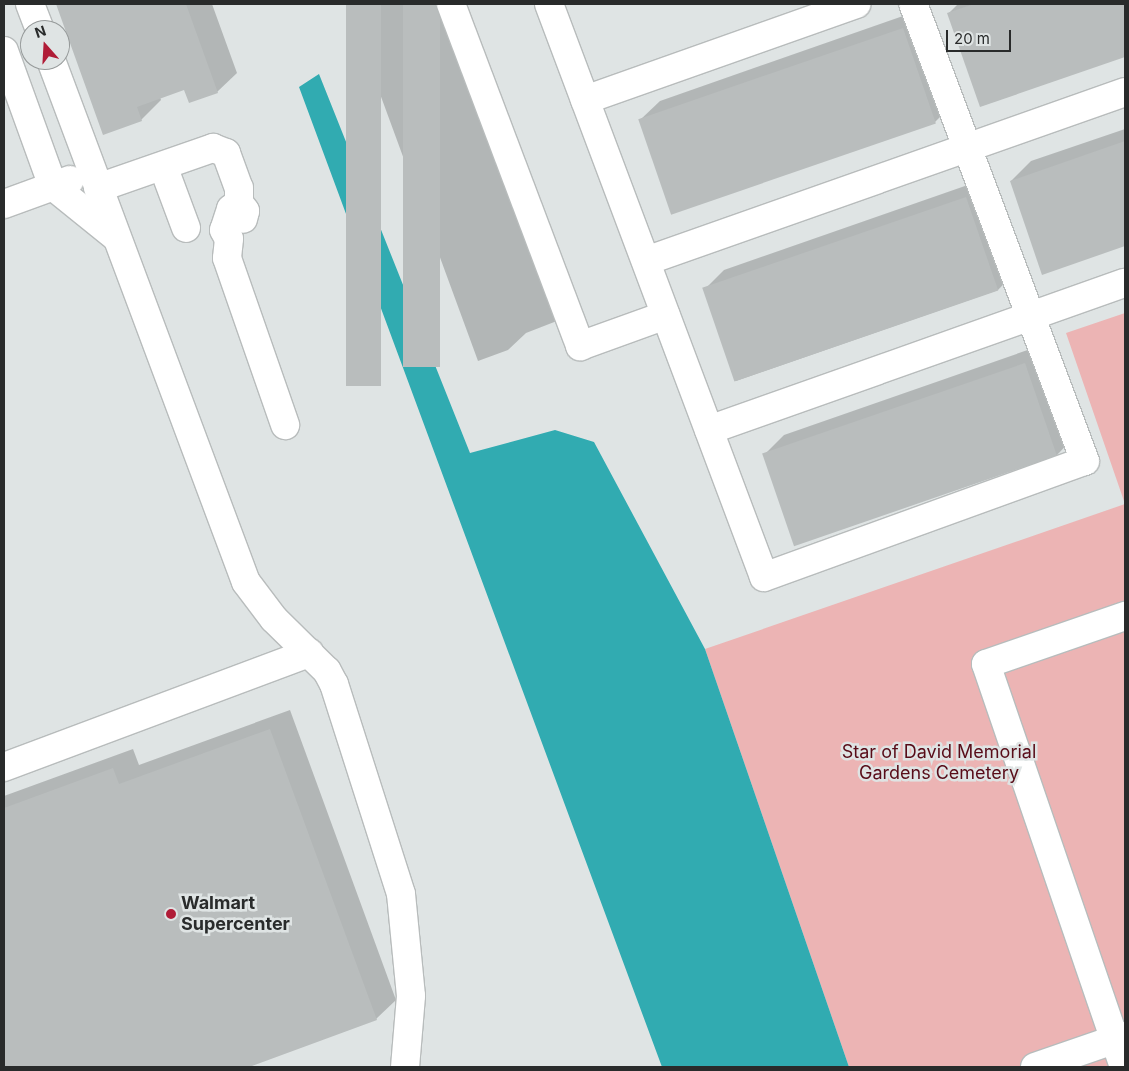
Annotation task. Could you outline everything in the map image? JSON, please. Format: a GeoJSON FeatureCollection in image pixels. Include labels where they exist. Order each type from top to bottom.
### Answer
{"type":"FeatureCollection","features":[{"type":"Feature","properties":{"kind":"lane"},"geometry":{"type":"LineString","coordinates":[[30,4],[36,20]]}},
{"type":"Feature","properties":{"kind":"lane"},"geometry":{"type":"LineString","coordinates":[[451,4],[580,346],[666,315]]}},
{"type":"Feature","properties":{"kind":"lane"},"geometry":{"type":"LineString","coordinates":[[549,4],[764,577],[1085,461],[913,4]]}},
{"type":"Feature","properties":{"kind":"lane"},"geometry":{"type":"LineString","coordinates":[[585,100],[856,4]]}},
{"type":"Feature","properties":{"kind":"lane"},"geometry":{"type":"LineString","coordinates":[[4,52],[53,186],[115,236]]}},
{"type":"Feature","properties":{"kind":"lane"},"geometry":{"type":"LineString","coordinates":[[55,70],[115,236],[200,452],[246,582],[274,619],[327,671],[334,684],[401,894],[411,996],[405,1067]]}},
{"type":"Feature","properties":{"kind":"lane"},"geometry":{"type":"LineString","coordinates":[[646,261],[1125,92]]}},
{"type":"Feature","properties":{"kind":"lane"},"geometry":{"type":"LineString","coordinates":[[4,204],[53,186],[95,180],[163,166],[213,148],[226,153],[239,188],[239,203],[245,211],[240,233],[229,239],[227,258],[285,425]]}},
{"type":"Feature","properties":{"kind":"lane"},"geometry":{"type":"LineString","coordinates":[[163,166],[186,228]]}},
{"type":"Feature","properties":{"kind":"lane"},"geometry":{"type":"LineString","coordinates":[[709,430],[1125,284]]}},
{"type":"Feature","properties":{"kind":"lane"},"geometry":{"type":"LineString","coordinates":[[1124,1067],[1120,1038],[986,664],[1125,616]]}},
{"type":"Feature","properties":{"kind":"lane"},"geometry":{"type":"LineString","coordinates":[[4,767],[309,653]]}},
{"type":"Feature","properties":{"kind":"lane"},"geometry":{"type":"LineString","coordinates":[[1035,1067],[1120,1038]]}},
{"type":"Feature","properties":{"kind":"green space"},"geometry":{"type":"Polygon","coordinates":[[[1125,313],[1125,504],[1066,333],[1125,313]]]}},
{"type":"Feature","properties":{"kind":"green space","name":"Star of David Memorial Gardens Cemetery"},"geometry":{"type":"Polygon","coordinates":[[[1125,504],[1125,1067],[849,1067],[705,649],[1125,504]]]}},
{"type":"Feature","properties":{"kind":"water"},"geometry":{"type":"Polygon","coordinates":[[[319,74],[470,453],[555,430],[594,442],[705,649],[849,1067],[662,1067],[299,87],[319,74]]]}},
{"type":"Feature","properties":{"kind":"building"},"geometry":{"type":"Polygon","coordinates":[[[56,4],[186,4],[218,93],[189,103],[184,90],[137,107],[142,121],[103,135],[70,43],[70,20],[62,20],[56,4]]]}},
{"type":"Feature","properties":{"kind":"building"},"geometry":{"type":"Polygon","coordinates":[[[346,4],[381,4],[381,386],[346,386],[346,4]]]}},
{"type":"Feature","properties":{"kind":"building"},"geometry":{"type":"Polygon","coordinates":[[[403,4],[440,4],[440,367],[403,367],[403,4]]]}},
{"type":"Feature","properties":{"kind":"building"},"geometry":{"type":"Polygon","coordinates":[[[974,4],[1125,4],[1125,57],[980,107],[947,13],[974,4]]]}},
{"type":"Feature","properties":{"kind":"building"},"geometry":{"type":"Polygon","coordinates":[[[903,28],[936,123],[671,215],[638,119],[903,28]]]}},
{"type":"Feature","properties":{"kind":"building"},"geometry":{"type":"Polygon","coordinates":[[[1125,141],[1125,246],[1042,275],[1010,181],[1125,141]]]}},
{"type":"Feature","properties":{"kind":"building"},"geometry":{"type":"Polygon","coordinates":[[[966,197],[998,291],[734,381],[702,288],[966,197]]]}},
{"type":"Feature","properties":{"kind":"building"},"geometry":{"type":"Polygon","coordinates":[[[1025,363],[1057,456],[794,546],[762,454],[1025,363]]]}},
{"type":"Feature","properties":{"kind":"building","name":"Walmart Supercenter"},"geometry":{"type":"Polygon","coordinates":[[[270,729],[377,1020],[249,1067],[4,1067],[4,808],[113,768],[119,784],[270,729]]]}},
{"type":"Feature","properties":{"kind":"place","name":"Walmart Supercenter"},"geometry":{"type":"Point","coordinates":[171,914]}}]}
